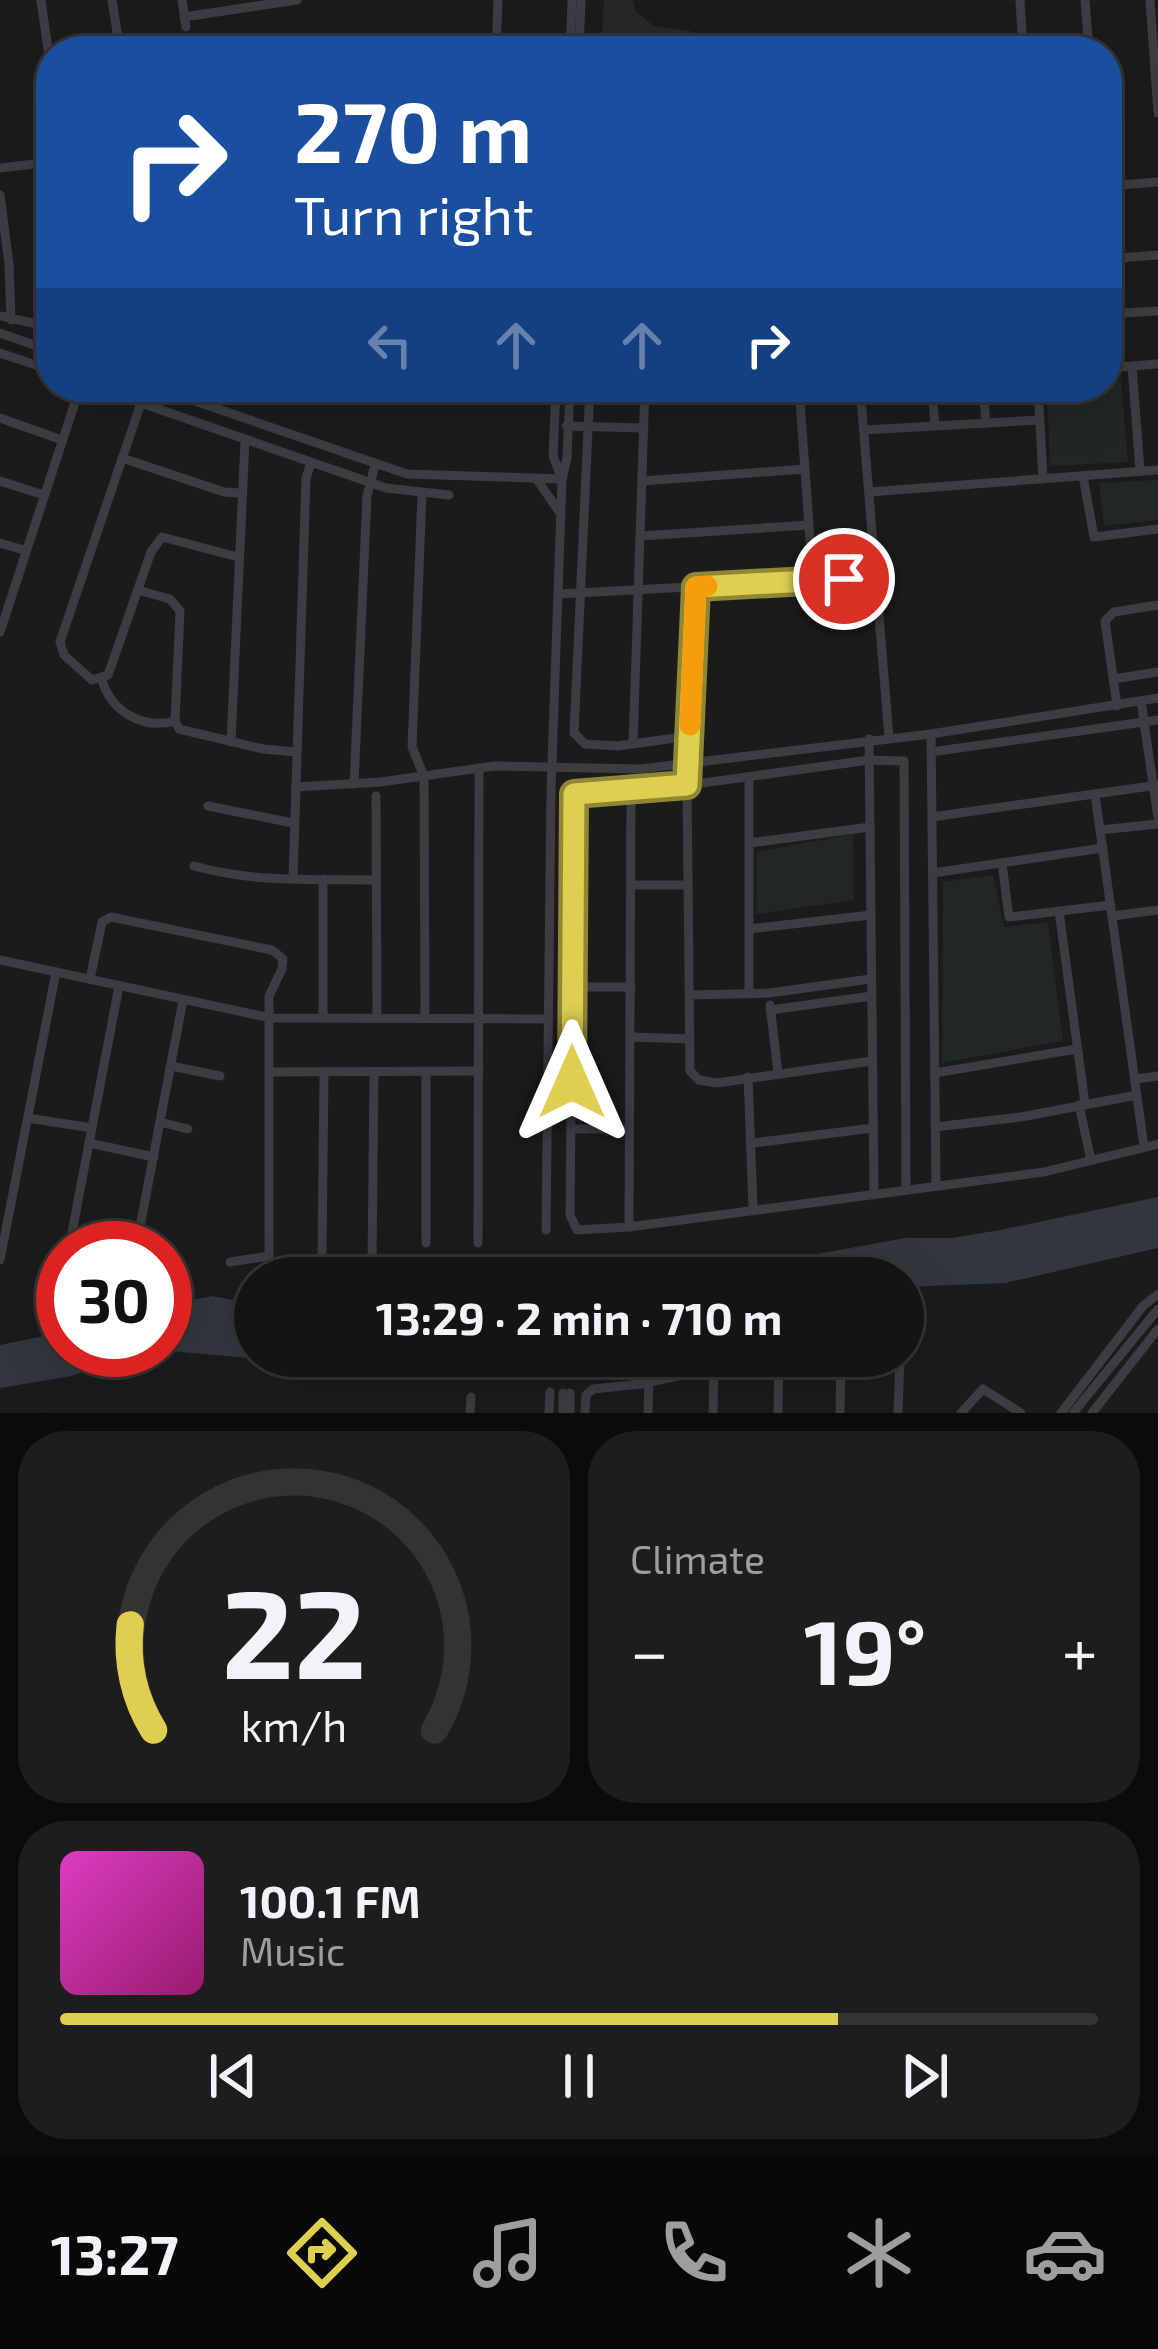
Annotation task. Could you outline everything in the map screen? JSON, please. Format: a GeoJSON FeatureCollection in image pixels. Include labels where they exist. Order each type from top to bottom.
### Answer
{"type":"FeatureCollection","features":[{"type":"Feature","properties":{"kind":"street"},"geometry":{"type":"LineString","coordinates":[[40,0],[46,36]]}},
{"type":"Feature","properties":{"kind":"street"},"geometry":{"type":"LineString","coordinates":[[112,0],[118,36]]}},
{"type":"Feature","properties":{"kind":"street"},"geometry":{"type":"LineString","coordinates":[[182,0],[185,22],[297,0]]}},
{"type":"Feature","properties":{"kind":"street"},"geometry":{"type":"LineString","coordinates":[[497,36],[498,0]]}},
{"type":"Feature","properties":{"kind":"street"},"geometry":{"type":"LineString","coordinates":[[571,36],[572,0]]}},
{"type":"Feature","properties":{"kind":"street"},"geometry":{"type":"LineString","coordinates":[[580,36],[581,0]]}},
{"type":"Feature","properties":{"kind":"street"},"geometry":{"type":"LineString","coordinates":[[1020,0],[1022,36]]}},
{"type":"Feature","properties":{"kind":"street"},"geometry":{"type":"LineString","coordinates":[[1085,0],[1088,36]]}},
{"type":"Feature","properties":{"kind":"street"},"geometry":{"type":"LineString","coordinates":[[1150,0],[1158,113]]}},
{"type":"Feature","properties":{"kind":"street"},"geometry":{"type":"LineString","coordinates":[[0,168],[36,164]]}},
{"type":"Feature","properties":{"kind":"street"},"geometry":{"type":"LineString","coordinates":[[1122,185],[1158,182]]}},
{"type":"Feature","properties":{"kind":"street"},"geometry":{"type":"LineString","coordinates":[[0,195],[9,264],[5,318],[36,319]]}},
{"type":"Feature","properties":{"kind":"street"},"geometry":{"type":"LineString","coordinates":[[1122,258],[1158,255]]}},
{"type":"Feature","properties":{"kind":"street"},"geometry":{"type":"LineString","coordinates":[[1122,313],[1158,311]]}},
{"type":"Feature","properties":{"kind":"street"},"geometry":{"type":"LineString","coordinates":[[0,333],[36,346]]}},
{"type":"Feature","properties":{"kind":"street"},"geometry":{"type":"LineString","coordinates":[[0,352],[36,365]]}},
{"type":"Feature","properties":{"kind":"street"},"geometry":{"type":"LineString","coordinates":[[1122,367],[1158,364]]}},
{"type":"Feature","properties":{"kind":"street"},"geometry":{"type":"LineString","coordinates":[[1132,366],[1140,471]]}},
{"type":"Feature","properties":{"kind":"street"},"geometry":{"type":"LineString","coordinates":[[0,632],[75,402]]}},
{"type":"Feature","properties":{"kind":"street"},"geometry":{"type":"LineString","coordinates":[[137,402],[371,482],[449,495]]}},
{"type":"Feature","properties":{"kind":"street"},"geometry":{"type":"LineString","coordinates":[[196,402],[406,474],[562,479]]}},
{"type":"Feature","properties":{"kind":"street"},"geometry":{"type":"LineString","coordinates":[[555,402],[553,456],[562,479]]}},
{"type":"Feature","properties":{"kind":"street"},"geometry":{"type":"LineString","coordinates":[[546,1230],[552,767],[562,479],[570,402]]}},
{"type":"Feature","properties":{"kind":"street"},"geometry":{"type":"LineString","coordinates":[[589,402],[574,734],[585,744],[633,744],[689,736]]}},
{"type":"Feature","properties":{"kind":"street"},"geometry":{"type":"LineString","coordinates":[[633,744],[645,402]]}},
{"type":"Feature","properties":{"kind":"street"},"geometry":{"type":"LineString","coordinates":[[800,402],[813,580]]}},
{"type":"Feature","properties":{"kind":"street"},"geometry":{"type":"LineString","coordinates":[[861,402],[889,736]]}},
{"type":"Feature","properties":{"kind":"street"},"geometry":{"type":"LineString","coordinates":[[933,402],[935,426]]}},
{"type":"Feature","properties":{"kind":"street"},"geometry":{"type":"LineString","coordinates":[[984,402],[986,423]]}},
{"type":"Feature","properties":{"kind":"street"},"geometry":{"type":"LineString","coordinates":[[1039,402],[1043,478]]}},
{"type":"Feature","properties":{"kind":"street"},"geometry":{"type":"LineString","coordinates":[[140,403],[60,642],[64,655],[92,680],[102,680],[111,670],[151,552],[162,537],[238,557]]}},
{"type":"Feature","properties":{"kind":"street"},"geometry":{"type":"LineString","coordinates":[[0,418],[62,440]]}},
{"type":"Feature","properties":{"kind":"street"},"geometry":{"type":"LineString","coordinates":[[864,430],[1040,420]]}},
{"type":"Feature","properties":{"kind":"street"},"geometry":{"type":"LineString","coordinates":[[554,426],[644,428]]}},
{"type":"Feature","properties":{"kind":"street"},"geometry":{"type":"LineString","coordinates":[[231,742],[245,441]]}},
{"type":"Feature","properties":{"kind":"street"},"geometry":{"type":"LineString","coordinates":[[536,478],[553,456]]}},
{"type":"Feature","properties":{"kind":"street"},"geometry":{"type":"LineString","coordinates":[[122,458],[240,493]]}},
{"type":"Feature","properties":{"kind":"street"},"geometry":{"type":"LineString","coordinates":[[293,879],[311,463]]}},
{"type":"Feature","properties":{"kind":"street"},"geometry":{"type":"LineString","coordinates":[[354,784],[375,465]]}},
{"type":"Feature","properties":{"kind":"street"},"geometry":{"type":"LineString","coordinates":[[642,481],[805,469]]}},
{"type":"Feature","properties":{"kind":"street"},"geometry":{"type":"LineString","coordinates":[[869,492],[1158,470]]}},
{"type":"Feature","properties":{"kind":"street"},"geometry":{"type":"LineString","coordinates":[[1083,476],[1094,537],[1158,529]]}},
{"type":"Feature","properties":{"kind":"street"},"geometry":{"type":"LineString","coordinates":[[536,478],[561,514]]}},
{"type":"Feature","properties":{"kind":"street"},"geometry":{"type":"LineString","coordinates":[[0,481],[44,495]]}},
{"type":"Feature","properties":{"kind":"street"},"geometry":{"type":"LineString","coordinates":[[422,494],[412,747],[424,776],[425,1018]]}},
{"type":"Feature","properties":{"kind":"street"},"geometry":{"type":"LineString","coordinates":[[641,536],[809,525]]}},
{"type":"Feature","properties":{"kind":"street"},"geometry":{"type":"LineString","coordinates":[[0,542],[25,550]]}},
{"type":"Feature","properties":{"kind":"street"},"geometry":{"type":"LineString","coordinates":[[558,594],[876,577]]}},
{"type":"Feature","properties":{"kind":"street"},"geometry":{"type":"LineString","coordinates":[[696,587],[687,785],[688,1066],[693,1076],[707,1082],[872,1060]]}},
{"type":"Feature","properties":{"kind":"street"},"geometry":{"type":"LineString","coordinates":[[141,591],[170,598],[180,610],[175,721],[184,733],[296,752]]}},
{"type":"Feature","properties":{"kind":"street"},"geometry":{"type":"LineString","coordinates":[[1117,706],[1105,621],[1114,611],[1158,605]]}},
{"type":"Feature","properties":{"kind":"street"},"geometry":{"type":"LineString","coordinates":[[1113,679],[1158,672]]}},
{"type":"Feature","properties":{"kind":"street"},"geometry":{"type":"LineString","coordinates":[[102,680],[116,708],[152,723],[175,721]]}},
{"type":"Feature","properties":{"kind":"street"},"geometry":{"type":"LineString","coordinates":[[295,787],[479,768],[594,771],[688,762],[931,734],[1158,698]]}},
{"type":"Feature","properties":{"kind":"street"},"geometry":{"type":"LineString","coordinates":[[1100,830],[1158,821],[1142,701]]}},
{"type":"Feature","properties":{"kind":"street"},"geometry":{"type":"LineString","coordinates":[[932,752],[1158,720]]}},
{"type":"Feature","properties":{"kind":"street"},"geometry":{"type":"LineString","coordinates":[[931,734],[936,1184]]}},
{"type":"Feature","properties":{"kind":"street"},"geometry":{"type":"LineString","coordinates":[[869,739],[874,1192]]}},
{"type":"Feature","properties":{"kind":"street"},"geometry":{"type":"LineString","coordinates":[[906,1189],[904,760],[869,760],[631,793],[578,792],[573,798],[572,987],[572,1224],[578,1229],[629,1227],[1044,1172],[1158,1144]]}},
{"type":"Feature","properties":{"kind":"street"},"geometry":{"type":"LineString","coordinates":[[478,1243],[479,768]]}},
{"type":"Feature","properties":{"kind":"street"},"geometry":{"type":"LineString","coordinates":[[749,777],[749,994]]}},
{"type":"Feature","properties":{"kind":"street"},"geometry":{"type":"LineString","coordinates":[[932,817],[1156,786]]}},
{"type":"Feature","properties":{"kind":"street"},"geometry":{"type":"LineString","coordinates":[[629,1227],[631,793]]}},
{"type":"Feature","properties":{"kind":"street"},"geometry":{"type":"LineString","coordinates":[[1095,794],[1144,1147]]}},
{"type":"Feature","properties":{"kind":"street"},"geometry":{"type":"LineString","coordinates":[[376,796],[377,1018]]}},
{"type":"Feature","properties":{"kind":"street"},"geometry":{"type":"LineString","coordinates":[[208,806],[292,823]]}},
{"type":"Feature","properties":{"kind":"street"},"geometry":{"type":"LineString","coordinates":[[750,843],[870,827]]}},
{"type":"Feature","properties":{"kind":"street"},"geometry":{"type":"LineString","coordinates":[[933,873],[1103,848]]}},
{"type":"Feature","properties":{"kind":"street"},"geometry":{"type":"LineString","coordinates":[[1002,863],[1009,917],[1059,911],[1158,910]]}},
{"type":"Feature","properties":{"kind":"street"},"geometry":{"type":"LineString","coordinates":[[194,866],[277,882],[376,880]]}},
{"type":"Feature","properties":{"kind":"street"},"geometry":{"type":"LineString","coordinates":[[323,879],[323,1018]]}},
{"type":"Feature","properties":{"kind":"street"},"geometry":{"type":"LineString","coordinates":[[631,885],[688,885]]}},
{"type":"Feature","properties":{"kind":"street"},"geometry":{"type":"LineString","coordinates":[[1059,911],[1091,1160]]}},
{"type":"Feature","properties":{"kind":"street"},"geometry":{"type":"LineString","coordinates":[[749,928],[871,915]]}},
{"type":"Feature","properties":{"kind":"street"},"geometry":{"type":"LineString","coordinates":[[90,979],[105,918],[272,950],[283,958],[269,996],[269,1256],[230,1262]]}},
{"type":"Feature","properties":{"kind":"street"},"geometry":{"type":"LineString","coordinates":[[0,960],[271,1018],[548,1019]]}},
{"type":"Feature","properties":{"kind":"street"},"geometry":{"type":"LineString","coordinates":[[0,1260],[56,972]]}},
{"type":"Feature","properties":{"kind":"street"},"geometry":{"type":"LineString","coordinates":[[689,994],[770,993],[872,979]]}},
{"type":"Feature","properties":{"kind":"street"},"geometry":{"type":"LineString","coordinates":[[74,1221],[119,986]]}},
{"type":"Feature","properties":{"kind":"street"},"geometry":{"type":"LineString","coordinates":[[572,987],[631,987]]}},
{"type":"Feature","properties":{"kind":"street"},"geometry":{"type":"LineString","coordinates":[[770,993],[778,1073]]}},
{"type":"Feature","properties":{"kind":"street"},"geometry":{"type":"LineString","coordinates":[[770,1010],[872,996]]}},
{"type":"Feature","properties":{"kind":"street"},"geometry":{"type":"LineString","coordinates":[[141,1221],[184,1000]]}},
{"type":"Feature","properties":{"kind":"street"},"geometry":{"type":"LineString","coordinates":[[631,1037],[689,1039]]}},
{"type":"Feature","properties":{"kind":"street"},"geometry":{"type":"LineString","coordinates":[[934,1073],[1077,1049]]}},
{"type":"Feature","properties":{"kind":"street"},"geometry":{"type":"LineString","coordinates":[[171,1066],[220,1076]]}},
{"type":"Feature","properties":{"kind":"street"},"geometry":{"type":"LineString","coordinates":[[271,1072],[479,1071]]}},
{"type":"Feature","properties":{"kind":"street"},"geometry":{"type":"LineString","coordinates":[[322,1255],[324,1072]]}},
{"type":"Feature","properties":{"kind":"street"},"geometry":{"type":"LineString","coordinates":[[372,1257],[374,1072]]}},
{"type":"Feature","properties":{"kind":"street"},"geometry":{"type":"LineString","coordinates":[[426,1072],[426,1243]]}},
{"type":"Feature","properties":{"kind":"street"},"geometry":{"type":"LineString","coordinates":[[1135,1078],[1158,1076]]}},
{"type":"Feature","properties":{"kind":"street"},"geometry":{"type":"LineString","coordinates":[[748,1077],[753,1208]]}},
{"type":"Feature","properties":{"kind":"street"},"geometry":{"type":"LineString","coordinates":[[935,1127],[1021,1117],[1137,1094]]}},
{"type":"Feature","properties":{"kind":"street"},"geometry":{"type":"LineString","coordinates":[[28,1118],[92,1128]]}},
{"type":"Feature","properties":{"kind":"street"},"geometry":{"type":"LineString","coordinates":[[160,1122],[188,1129]]}},
{"type":"Feature","properties":{"kind":"street"},"geometry":{"type":"LineString","coordinates":[[753,1143],[873,1128]]}},
{"type":"Feature","properties":{"kind":"street"},"geometry":{"type":"LineString","coordinates":[[572,1129],[629,1129]]}},
{"type":"Feature","properties":{"kind":"street"},"geometry":{"type":"LineString","coordinates":[[89,1143],[154,1157]]}},
{"type":"Feature","properties":{"kind":"street"},"geometry":{"type":"LineString","coordinates":[[1073,1413],[1143,1306],[1158,1294]]}},
{"type":"Feature","properties":{"kind":"street"},"geometry":{"type":"LineString","coordinates":[[1060,1413],[1158,1309]]}},
{"type":"Feature","properties":{"kind":"street"},"geometry":{"type":"LineString","coordinates":[[1085,1390],[1097,1406],[1158,1329]]}},
{"type":"Feature","properties":{"kind":"street"},"geometry":{"type":"LineString","coordinates":[[585,1413],[586,1395],[593,1389],[669,1377]]}},
{"type":"Feature","properties":{"kind":"street"},"geometry":{"type":"LineString","coordinates":[[712,1413],[714,1377]]}},
{"type":"Feature","properties":{"kind":"street"},"geometry":{"type":"LineString","coordinates":[[778,1413],[779,1377]]}},
{"type":"Feature","properties":{"kind":"street"},"geometry":{"type":"LineString","coordinates":[[840,1413],[841,1377]]}},
{"type":"Feature","properties":{"kind":"street"},"geometry":{"type":"LineString","coordinates":[[898,1413],[899,1377]]}},
{"type":"Feature","properties":{"kind":"street"},"geometry":{"type":"LineString","coordinates":[[648,1413],[649,1382]]}},
{"type":"Feature","properties":{"kind":"street"},"geometry":{"type":"LineString","coordinates":[[961,1413],[979,1391],[987,1390],[1021,1413]]}},
{"type":"Feature","properties":{"kind":"street"},"geometry":{"type":"LineString","coordinates":[[549,1413],[550,1392]]}},
{"type":"Feature","properties":{"kind":"street"},"geometry":{"type":"LineString","coordinates":[[567,1393],[567,1413]]}},
{"type":"Feature","properties":{"kind":"street"},"geometry":{"type":"LineString","coordinates":[[470,1413],[471,1397]]}},
{"type":"Feature","properties":{"kind":"shaded area"},"geometry":{"type":"Polygon","coordinates":[[[604,0],[633,0],[636,12],[654,26],[691,31],[694,36],[602,36],[604,0]]]}},
{"type":"Feature","properties":{"kind":"shaded area"},"geometry":{"type":"Polygon","coordinates":[[[1122,391],[1128,462],[1050,466],[1048,402],[1122,402],[1122,391]]]}},
{"type":"Feature","properties":{"kind":"shaded area"},"geometry":{"type":"Polygon","coordinates":[[[1158,480],[1158,520],[1104,526],[1099,483],[1158,480]]]}},
{"type":"Feature","properties":{"kind":"shaded area"},"geometry":{"type":"Polygon","coordinates":[[[853,834],[854,900],[756,914],[757,852],[853,834]]]}},
{"type":"Feature","properties":{"kind":"shaded area"},"geometry":{"type":"Polygon","coordinates":[[[993,875],[1004,927],[1048,922],[1063,1041],[942,1063],[943,882],[993,875]]]}},
{"type":"Feature","properties":{"kind":"shaded area"},"geometry":{"type":"Polygon","coordinates":[[[1158,1197],[1158,1248],[1005,1283],[924,1286],[924,1257],[802,1257],[905,1238],[952,1238],[1158,1197]]]}},
{"type":"Feature","properties":{"kind":"shaded area"},"geometry":{"type":"Polygon","coordinates":[[[212,1296],[234,1300],[234,1357],[192,1353],[192,1300],[212,1296]]]}},
{"type":"Feature","properties":{"kind":"shaded area"},"geometry":{"type":"Polygon","coordinates":[[[36,1338],[36,1377],[66,1377],[0,1388],[0,1345],[36,1338]]]}},
{"type":"Feature","properties":{"kind":"slow traffic"},"geometry":{"type":"LineString","coordinates":[[690,725],[696,587],[707,586]]}},
{"type":"Feature","properties":{"kind":"route"},"geometry":{"type":"LineString","coordinates":[[572,1082],[574,794],[687,785],[696,587],[844,579]]}}]}
